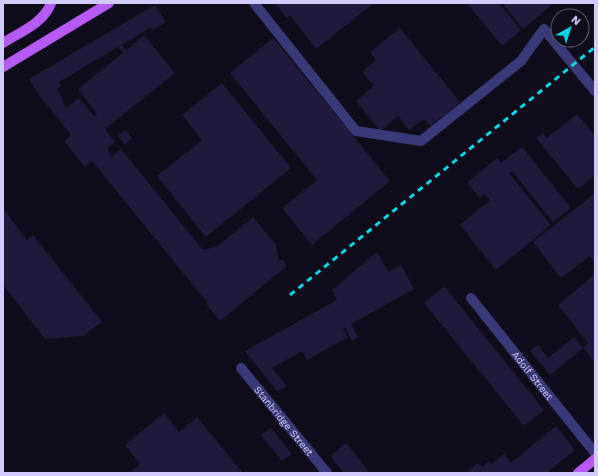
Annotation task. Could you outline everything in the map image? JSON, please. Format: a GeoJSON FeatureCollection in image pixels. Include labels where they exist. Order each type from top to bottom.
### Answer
{"type":"FeatureCollection","features":[{"type":"Feature","properties":{"kind":"main road"},"geometry":{"type":"LineString","coordinates":[[3,42],[34,24],[47,12],[51,3]]}},
{"type":"Feature","properties":{"kind":"main road"},"geometry":{"type":"LineString","coordinates":[[3,67],[108,3]]}},
{"type":"Feature","properties":{"kind":"main road"},"geometry":{"type":"LineString","coordinates":[[578,473],[595,459]]}},
{"type":"Feature","properties":{"kind":"street"},"geometry":{"type":"LineString","coordinates":[[254,3],[356,131],[421,141],[521,61],[544,29],[595,90]]}},
{"type":"Feature","properties":{"kind":"street","name":"Adolf Street"},"geometry":{"type":"LineString","coordinates":[[471,298],[595,453]]}},
{"type":"Feature","properties":{"kind":"street","name":"Stanbridge Street"},"geometry":{"type":"LineString","coordinates":[[241,368],[327,473]]}},
{"type":"Feature","properties":{"kind":"building"},"geometry":{"type":"Polygon","coordinates":[[[275,3],[374,3],[316,49],[290,15],[287,18],[275,3]]]}},
{"type":"Feature","properties":{"kind":"building"},"geometry":{"type":"Polygon","coordinates":[[[467,3],[499,3],[521,30],[502,46],[467,3]]]}},
{"type":"Feature","properties":{"kind":"building"},"geometry":{"type":"Polygon","coordinates":[[[502,3],[554,3],[523,29],[502,3]]]}},
{"type":"Feature","properties":{"kind":"building"},"geometry":{"type":"Polygon","coordinates":[[[155,5],[166,22],[153,30],[151,27],[122,45],[126,50],[144,35],[175,73],[105,129],[115,142],[107,149],[112,156],[121,149],[203,250],[218,246],[253,217],[276,245],[279,261],[283,260],[287,266],[220,321],[206,304],[208,302],[207,300],[206,301],[92,161],[85,167],[64,141],[71,135],[37,92],[29,79],[155,5]],[[118,47],[59,82],[61,86],[56,89],[66,108],[79,98],[94,116],[97,114],[78,89],[123,53],[118,47]]]}},
{"type":"Feature","properties":{"kind":"building"},"geometry":{"type":"Polygon","coordinates":[[[400,28],[460,102],[430,126],[424,119],[409,130],[398,116],[380,131],[356,101],[374,86],[362,72],[376,60],[370,52],[400,28]]]}},
{"type":"Feature","properties":{"kind":"building"},"geometry":{"type":"Polygon","coordinates":[[[273,38],[390,181],[312,245],[282,208],[317,180],[230,73],[273,38]]]}},
{"type":"Feature","properties":{"kind":"building"},"geometry":{"type":"Polygon","coordinates":[[[222,83],[291,168],[206,237],[157,176],[202,140],[182,115],[222,83]]]}},
{"type":"Feature","properties":{"kind":"building"},"geometry":{"type":"Polygon","coordinates":[[[577,114],[595,136],[595,175],[578,189],[536,138],[543,133],[547,138],[577,114]]]}},
{"type":"Feature","properties":{"kind":"building"},"geometry":{"type":"Polygon","coordinates":[[[126,130],[132,138],[125,145],[118,136],[126,130]]]}},
{"type":"Feature","properties":{"kind":"building"},"geometry":{"type":"Polygon","coordinates":[[[522,147],[571,208],[553,222],[512,171],[509,173],[551,225],[496,270],[460,225],[490,200],[485,194],[480,198],[467,183],[497,158],[501,163],[522,147]]]}},
{"type":"Feature","properties":{"kind":"building"},"geometry":{"type":"Polygon","coordinates":[[[595,193],[595,263],[590,256],[561,278],[533,242],[595,193]]]}},
{"type":"Feature","properties":{"kind":"building"},"geometry":{"type":"Polygon","coordinates":[[[3,209],[27,240],[33,235],[102,322],[83,336],[45,339],[3,285],[3,209]]]}},
{"type":"Feature","properties":{"kind":"building"},"geometry":{"type":"Polygon","coordinates":[[[377,252],[388,272],[401,265],[414,289],[351,324],[358,337],[352,341],[345,327],[343,329],[348,337],[307,360],[302,351],[272,368],[287,386],[277,391],[245,351],[337,300],[332,290],[377,252]]]}},
{"type":"Feature","properties":{"kind":"building"},"geometry":{"type":"Polygon","coordinates":[[[595,274],[595,363],[583,348],[588,343],[558,305],[595,274]]]}},
{"type":"Feature","properties":{"kind":"building"},"geometry":{"type":"Polygon","coordinates":[[[444,286],[544,410],[524,426],[424,303],[444,286]]]}},
{"type":"Feature","properties":{"kind":"building"},"geometry":{"type":"Polygon","coordinates":[[[574,337],[583,348],[550,375],[530,351],[538,345],[548,358],[574,337]]]}},
{"type":"Feature","properties":{"kind":"building"},"geometry":{"type":"Polygon","coordinates":[[[164,413],[179,432],[197,417],[243,473],[129,473],[140,464],[125,445],[164,413]]]}},
{"type":"Feature","properties":{"kind":"building"},"geometry":{"type":"Polygon","coordinates":[[[556,426],[575,450],[547,473],[466,473],[478,463],[482,467],[489,461],[491,464],[504,454],[511,463],[556,426]]]}},
{"type":"Feature","properties":{"kind":"building"},"geometry":{"type":"Polygon","coordinates":[[[271,428],[292,454],[282,461],[261,435],[271,428]]]}},
{"type":"Feature","properties":{"kind":"building"},"geometry":{"type":"Polygon","coordinates":[[[346,443],[370,473],[344,473],[330,456],[346,443]]]}},
{"type":"Feature","properties":{"kind":"railway"},"geometry":{"type":"LineString","coordinates":[[290,295],[595,47]]}}]}
